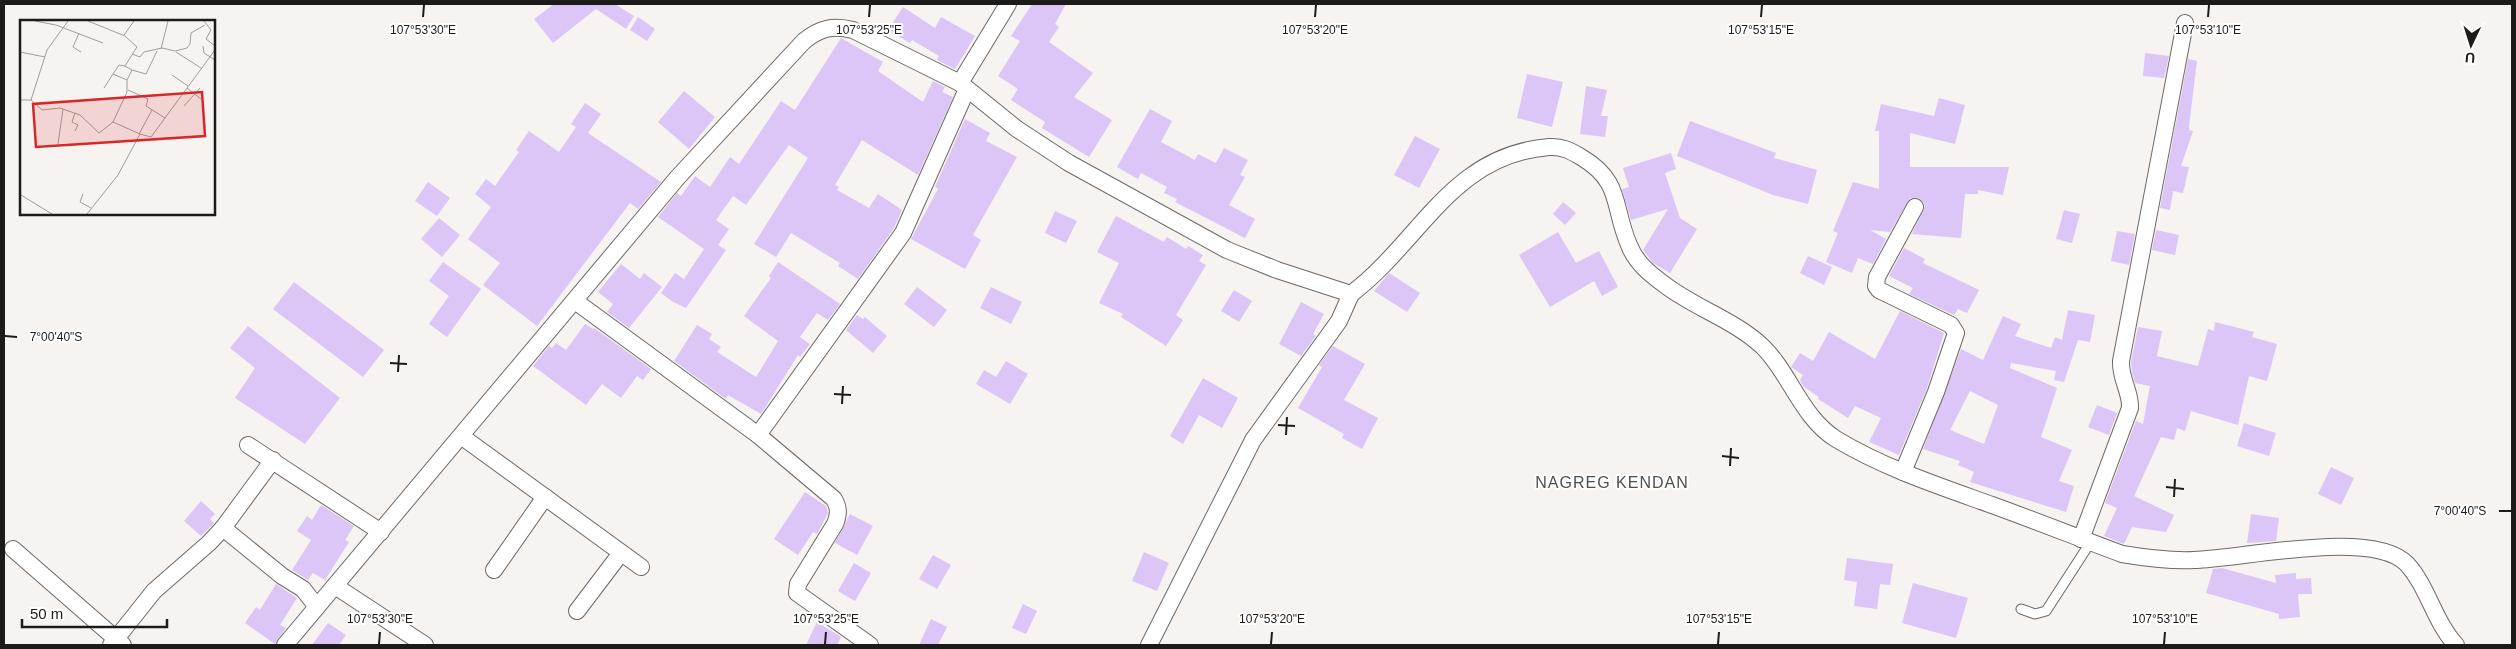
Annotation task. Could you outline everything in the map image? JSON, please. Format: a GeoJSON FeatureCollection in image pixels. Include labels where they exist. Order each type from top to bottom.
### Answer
{"type":"FeatureCollection","features":[{"type":"Feature","properties":{"kind":"street"},"geometry":{"type":"LineString","coordinates":[[758,435],[903,233],[964,86],[1008,4]]}},
{"type":"Feature","properties":{"kind":"street"},"geometry":{"type":"LineString","coordinates":[[2086,541],[2130,408],[2129,395],[2122,379],[2121,361],[2185,23]]}},
{"type":"Feature","properties":{"kind":"street"},"geometry":{"type":"LineString","coordinates":[[285,645],[678,178],[804,41],[820,29],[842,27],[853,30],[964,86],[1017,129],[1069,163],[1227,250],[1277,270],[1351,294]]}},
{"type":"Feature","properties":{"kind":"street"},"geometry":{"type":"LineString","coordinates":[[1149,645],[1254,440],[1339,321],[1351,294],[1370,280],[1460,182],[1494,160],[1550,146],[1566,148],[1601,170],[1610,182],[1629,248],[1645,271],[1683,299],[1718,317],[1762,346],[1815,419],[1834,438],[1903,472],[2122,554],[2155,559],[2203,560],[2325,546],[2362,547],[2394,556],[2406,564],[2416,577],[2443,630],[2456,645]]}},
{"type":"Feature","properties":{"kind":"street"},"geometry":{"type":"LineString","coordinates":[[1903,472],[1936,392],[1956,334],[1951,325],[1879,290],[1876,286],[1877,277],[1915,207]]}},
{"type":"Feature","properties":{"kind":"street"},"geometry":{"type":"LineString","coordinates":[[575,301],[758,435],[829,493],[838,505],[838,515],[835,524],[798,584],[797,593],[870,645]]}},
{"type":"Feature","properties":{"kind":"street"},"geometry":{"type":"LineString","coordinates":[[462,436],[641,567]]}},
{"type":"Feature","properties":{"kind":"street"},"geometry":{"type":"LineString","coordinates":[[248,445],[380,532]]}},
{"type":"Feature","properties":{"kind":"street"},"geometry":{"type":"LineString","coordinates":[[13,549],[116,643],[154,591],[209,543],[223,528],[273,460]]}},
{"type":"Feature","properties":{"kind":"street"},"geometry":{"type":"LineString","coordinates":[[494,570],[545,497]]}},
{"type":"Feature","properties":{"kind":"street"},"geometry":{"type":"LineString","coordinates":[[223,528],[282,576],[303,589],[318,607]]}},
{"type":"Feature","properties":{"kind":"street"},"geometry":{"type":"LineString","coordinates":[[577,611],[621,553]]}},
{"type":"Feature","properties":{"kind":"street"},"geometry":{"type":"LineString","coordinates":[[335,586],[424,645]]}},
{"type":"Feature","properties":{"kind":"lane"},"geometry":{"type":"LineString","coordinates":[[2021,609],[2035,614],[2046,611],[2086,541]]}},
{"type":"Feature","properties":{"kind":"building"},"geometry":{"type":"Polygon","coordinates":[[[554,4],[615,4],[634,16],[626,29],[596,9],[553,43],[534,19],[554,4]]]}},
{"type":"Feature","properties":{"kind":"building"},"geometry":{"type":"Polygon","coordinates":[[[1032,4],[1066,4],[1055,24],[1059,27],[1049,42],[1093,73],[1074,97],[1112,120],[1089,157],[1042,128],[1045,122],[1011,100],[1018,89],[998,76],[1020,41],[1011,36],[1032,4]]]}},
{"type":"Feature","properties":{"kind":"building"},"geometry":{"type":"Polygon","coordinates":[[[903,7],[935,28],[941,17],[975,36],[955,69],[937,60],[939,56],[912,40],[910,43],[888,30],[903,7]]]}},
{"type":"Feature","properties":{"kind":"building"},"geometry":{"type":"Polygon","coordinates":[[[638,17],[655,29],[647,41],[630,30],[638,17]]]}},
{"type":"Feature","properties":{"kind":"building"},"geometry":{"type":"Polygon","coordinates":[[[841,38],[883,62],[878,71],[923,102],[933,81],[945,87],[942,92],[953,97],[918,175],[862,140],[835,185],[839,187],[837,190],[869,208],[878,194],[902,210],[894,228],[858,279],[838,266],[840,263],[791,233],[776,257],[754,244],[808,158],[789,145],[746,205],[733,196],[716,220],[729,229],[718,245],[726,250],[686,308],[673,302],[661,293],[675,273],[684,279],[704,249],[658,217],[677,193],[681,196],[695,176],[710,187],[730,157],[739,164],[781,101],[795,110],[841,38]]]}},
{"type":"Feature","properties":{"kind":"building"},"geometry":{"type":"Polygon","coordinates":[[[2145,53],[2169,56],[2164,78],[2143,76],[2145,53]]]}},
{"type":"Feature","properties":{"kind":"building"},"geometry":{"type":"Polygon","coordinates":[[[2188,59],[2197,61],[2189,126],[2189,130],[2193,131],[2181,166],[2189,167],[2183,193],[2173,191],[2170,210],[2160,208],[2188,59]]]}},
{"type":"Feature","properties":{"kind":"building"},"geometry":{"type":"Polygon","coordinates":[[[1527,74],[1563,82],[1552,127],[1517,118],[1527,74]]]}},
{"type":"Feature","properties":{"kind":"building"},"geometry":{"type":"Polygon","coordinates":[[[1586,86],[1607,90],[1601,116],[1608,116],[1605,137],[1580,134],[1586,86]]]}},
{"type":"Feature","properties":{"kind":"building"},"geometry":{"type":"Polygon","coordinates":[[[684,91],[715,117],[689,149],[658,122],[684,91]]]}},
{"type":"Feature","properties":{"kind":"building"},"geometry":{"type":"Polygon","coordinates":[[[1939,98],[1965,105],[1955,144],[1910,133],[1910,167],[2009,167],[2003,195],[1978,190],[1978,194],[1965,194],[1961,238],[1912,234],[1925,206],[1919,198],[1910,198],[1890,232],[1870,230],[1886,239],[1873,264],[1858,258],[1852,273],[1826,262],[1838,233],[1833,231],[1853,182],[1879,189],[1879,131],[1875,131],[1881,104],[1934,116],[1939,98]]]}},
{"type":"Feature","properties":{"kind":"building"},"geometry":{"type":"Polygon","coordinates":[[[585,103],[601,114],[588,133],[661,182],[638,209],[630,203],[537,326],[483,285],[500,263],[468,239],[491,207],[475,194],[486,179],[495,186],[519,152],[516,150],[529,131],[559,152],[576,127],[571,124],[585,103]]]}},
{"type":"Feature","properties":{"kind":"building"},"geometry":{"type":"Polygon","coordinates":[[[1150,109],[1172,121],[1161,142],[1195,160],[1198,154],[1216,163],[1224,148],[1248,160],[1240,175],[1245,177],[1229,205],[1255,219],[1245,238],[1175,202],[1177,199],[1164,193],[1167,187],[1141,173],[1138,179],[1117,167],[1150,109]]]}},
{"type":"Feature","properties":{"kind":"building"},"geometry":{"type":"Polygon","coordinates":[[[965,119],[990,133],[986,141],[1017,157],[973,235],[981,240],[965,269],[911,239],[938,189],[935,187],[965,119]]]}},
{"type":"Feature","properties":{"kind":"building"},"geometry":{"type":"Polygon","coordinates":[[[1690,121],[1776,153],[1774,158],[1817,170],[1808,204],[1773,195],[1677,156],[1690,121]]]}},
{"type":"Feature","properties":{"kind":"building"},"geometry":{"type":"Polygon","coordinates":[[[1415,136],[1440,149],[1419,188],[1394,175],[1415,136]]]}},
{"type":"Feature","properties":{"kind":"building"},"geometry":{"type":"Polygon","coordinates":[[[1671,153],[1676,169],[1665,173],[1680,218],[1697,229],[1670,273],[1653,263],[1643,250],[1668,209],[1631,220],[1622,189],[1629,187],[1623,168],[1671,153]]]}},
{"type":"Feature","properties":{"kind":"building"},"geometry":{"type":"Polygon","coordinates":[[[428,182],[450,198],[437,216],[415,201],[428,182]]]}},
{"type":"Feature","properties":{"kind":"building"},"geometry":{"type":"Polygon","coordinates":[[[1563,202],[1576,213],[1565,225],[1553,214],[1563,202]]]}},
{"type":"Feature","properties":{"kind":"building"},"geometry":{"type":"Polygon","coordinates":[[[2064,210],[2080,214],[2072,243],[2056,239],[2064,210]]]}},
{"type":"Feature","properties":{"kind":"building"},"geometry":{"type":"Polygon","coordinates":[[[1055,211],[1077,221],[1066,243],[1045,233],[1055,211]]]}},
{"type":"Feature","properties":{"kind":"building"},"geometry":{"type":"Polygon","coordinates":[[[1116,216],[1164,242],[1167,237],[1186,249],[1188,246],[1203,255],[1199,261],[1206,265],[1176,315],[1183,320],[1166,346],[1121,317],[1123,314],[1099,303],[1119,263],[1097,252],[1116,216]]]}},
{"type":"Feature","properties":{"kind":"building"},"geometry":{"type":"Polygon","coordinates":[[[439,218],[460,235],[442,257],[421,239],[439,218]]]}},
{"type":"Feature","properties":{"kind":"building"},"geometry":{"type":"Polygon","coordinates":[[[2156,230],[2179,235],[2175,255],[2152,250],[2156,230]]]}},
{"type":"Feature","properties":{"kind":"building"},"geometry":{"type":"Polygon","coordinates":[[[2117,231],[2135,234],[2129,265],[2111,261],[2117,231]]]}},
{"type":"Feature","properties":{"kind":"building"},"geometry":{"type":"Polygon","coordinates":[[[1558,232],[1576,263],[1599,251],[1618,287],[1602,296],[1594,281],[1550,307],[1519,255],[1558,232]]]}},
{"type":"Feature","properties":{"kind":"building"},"geometry":{"type":"Polygon","coordinates":[[[1904,248],[1925,259],[1923,263],[1979,290],[1967,313],[1958,309],[1954,315],[1909,294],[1913,288],[1889,276],[1904,248]]]}},
{"type":"Feature","properties":{"kind":"building"},"geometry":{"type":"Polygon","coordinates":[[[1808,256],[1832,267],[1824,285],[1800,273],[1808,256]]]}},
{"type":"Feature","properties":{"kind":"building"},"geometry":{"type":"Polygon","coordinates":[[[443,262],[481,289],[447,337],[429,324],[449,296],[429,281],[443,262]]]}},
{"type":"Feature","properties":{"kind":"building"},"geometry":{"type":"Polygon","coordinates":[[[778,262],[840,304],[828,320],[817,313],[800,337],[810,344],[800,357],[798,355],[761,414],[728,395],[726,399],[674,361],[697,325],[712,334],[709,339],[721,347],[717,352],[756,377],[778,341],[744,316],[771,278],[769,276],[778,262]]]}},
{"type":"Feature","properties":{"kind":"building"},"geometry":{"type":"Polygon","coordinates":[[[621,264],[640,279],[644,273],[662,287],[629,328],[607,312],[613,304],[598,292],[621,264]]]}},
{"type":"Feature","properties":{"kind":"building"},"geometry":{"type":"Polygon","coordinates":[[[1389,273],[1420,293],[1407,312],[1374,291],[1389,273]]]}},
{"type":"Feature","properties":{"kind":"building"},"geometry":{"type":"Polygon","coordinates":[[[294,282],[384,350],[363,377],[273,309],[294,282]]]}},
{"type":"Feature","properties":{"kind":"building"},"geometry":{"type":"Polygon","coordinates":[[[917,287],[947,310],[934,327],[904,304],[917,287]]]}},
{"type":"Feature","properties":{"kind":"building"},"geometry":{"type":"Polygon","coordinates":[[[991,287],[1022,302],[1011,324],[980,308],[991,287]]]}},
{"type":"Feature","properties":{"kind":"building"},"geometry":{"type":"Polygon","coordinates":[[[1234,290],[1252,301],[1239,322],[1221,311],[1234,290]]]}},
{"type":"Feature","properties":{"kind":"building"},"geometry":{"type":"Polygon","coordinates":[[[1301,302],[1324,314],[1313,334],[1316,336],[1301,356],[1279,344],[1301,302]]]}},
{"type":"Feature","properties":{"kind":"building"},"geometry":{"type":"Polygon","coordinates":[[[2068,310],[2095,315],[2090,342],[2078,340],[2064,382],[2054,380],[2056,371],[2011,363],[2010,368],[2057,388],[2041,437],[2072,450],[2059,481],[2074,486],[2066,512],[1970,482],[1974,472],[1958,465],[1960,461],[1923,449],[1961,349],[1983,360],[2003,316],[2021,324],[2015,336],[2051,348],[2055,337],[2062,340],[2068,310]],[[1970,391],[1950,430],[1984,444],[1998,405],[1970,391]]]}},
{"type":"Feature","properties":{"kind":"building"},"geometry":{"type":"Polygon","coordinates":[[[1900,311],[1944,333],[1927,388],[1899,455],[1869,442],[1881,418],[1855,406],[1848,418],[1818,399],[1819,397],[1803,386],[1800,380],[1803,375],[1791,367],[1800,353],[1813,361],[1829,332],[1875,359],[1900,311]]]}},
{"type":"Feature","properties":{"kind":"building"},"geometry":{"type":"Polygon","coordinates":[[[857,315],[863,319],[865,317],[887,336],[873,353],[846,330],[857,315]]]}},
{"type":"Feature","properties":{"kind":"building"},"geometry":{"type":"Polygon","coordinates":[[[2215,322],[2254,332],[2252,337],[2277,344],[2267,381],[2249,376],[2238,425],[2191,411],[2185,431],[2177,428],[2174,440],[2161,437],[2134,496],[2174,515],[2166,532],[2132,527],[2124,544],[2104,536],[2117,508],[2105,503],[2136,421],[2143,424],[2150,386],[2135,383],[2132,372],[2131,362],[2138,327],[2162,331],[2157,356],[2198,366],[2208,329],[2214,331],[2215,322]]]}},
{"type":"Feature","properties":{"kind":"building"},"geometry":{"type":"Polygon","coordinates":[[[585,324],[594,328],[651,369],[643,380],[637,376],[621,398],[602,384],[586,405],[533,366],[549,346],[552,348],[556,343],[566,350],[585,324]]]}},
{"type":"Feature","properties":{"kind":"building"},"geometry":{"type":"Polygon","coordinates":[[[248,326],[340,398],[305,444],[235,398],[255,368],[230,348],[248,326]]]}},
{"type":"Feature","properties":{"kind":"building"},"geometry":{"type":"Polygon","coordinates":[[[1333,346],[1365,364],[1344,400],[1378,418],[1362,449],[1342,438],[1344,434],[1298,408],[1322,367],[1319,365],[1333,346]]]}},
{"type":"Feature","properties":{"kind":"building"},"geometry":{"type":"Polygon","coordinates":[[[1006,361],[1028,374],[1010,404],[976,384],[984,370],[996,377],[1006,361]]]}},
{"type":"Feature","properties":{"kind":"building"},"geometry":{"type":"Polygon","coordinates":[[[1203,378],[1238,398],[1222,428],[1199,415],[1183,444],[1170,436],[1203,378]]]}},
{"type":"Feature","properties":{"kind":"building"},"geometry":{"type":"Polygon","coordinates":[[[2097,405],[2117,413],[2109,435],[2088,427],[2097,405]]]}},
{"type":"Feature","properties":{"kind":"building"},"geometry":{"type":"Polygon","coordinates":[[[2244,423],[2276,433],[2269,456],[2237,446],[2244,423]]]}},
{"type":"Feature","properties":{"kind":"building"},"geometry":{"type":"Polygon","coordinates":[[[2331,467],[2354,478],[2341,505],[2318,494],[2331,467]]]}},
{"type":"Feature","properties":{"kind":"building"},"geometry":{"type":"Polygon","coordinates":[[[805,492],[826,506],[828,513],[817,534],[813,532],[798,555],[774,539],[805,492]]]}},
{"type":"Feature","properties":{"kind":"building"},"geometry":{"type":"Polygon","coordinates":[[[201,501],[215,514],[210,519],[214,523],[201,536],[184,521],[201,501]]]}},
{"type":"Feature","properties":{"kind":"building"},"geometry":{"type":"Polygon","coordinates":[[[321,505],[354,526],[345,540],[349,542],[325,580],[313,573],[308,580],[292,570],[311,540],[297,531],[307,516],[312,520],[321,505]]]}},
{"type":"Feature","properties":{"kind":"building"},"geometry":{"type":"Polygon","coordinates":[[[850,514],[873,526],[857,555],[835,543],[850,514]]]}},
{"type":"Feature","properties":{"kind":"building"},"geometry":{"type":"Polygon","coordinates":[[[2251,514],[2279,518],[2276,541],[2247,543],[2251,514]]]}},
{"type":"Feature","properties":{"kind":"building"},"geometry":{"type":"Polygon","coordinates":[[[1144,552],[1169,563],[1157,591],[1132,581],[1144,552]]]}},
{"type":"Feature","properties":{"kind":"building"},"geometry":{"type":"Polygon","coordinates":[[[933,555],[951,565],[937,589],[919,579],[933,555]]]}},
{"type":"Feature","properties":{"kind":"building"},"geometry":{"type":"Polygon","coordinates":[[[1847,558],[1893,564],[1890,585],[1880,584],[1877,609],[1854,606],[1857,582],[1844,580],[1847,558]]]}},
{"type":"Feature","properties":{"kind":"building"},"geometry":{"type":"Polygon","coordinates":[[[854,563],[871,573],[855,601],[838,591],[854,563]]]}},
{"type":"Feature","properties":{"kind":"building"},"geometry":{"type":"Polygon","coordinates":[[[2222,568],[2276,583],[2275,575],[2296,573],[2296,579],[2311,578],[2312,594],[2298,594],[2300,617],[2279,619],[2279,614],[2206,593],[2213,569],[2222,568]]]}},
{"type":"Feature","properties":{"kind":"building"},"geometry":{"type":"Polygon","coordinates":[[[1913,583],[1968,598],[1956,638],[1902,623],[1913,583]]]}},
{"type":"Feature","properties":{"kind":"building"},"geometry":{"type":"Polygon","coordinates":[[[276,584],[297,598],[280,625],[286,628],[275,644],[245,623],[256,607],[260,610],[276,584]]]}},
{"type":"Feature","properties":{"kind":"building"},"geometry":{"type":"Polygon","coordinates":[[[1023,604],[1037,611],[1026,634],[1012,628],[1023,604]]]}},
{"type":"Feature","properties":{"kind":"building"},"geometry":{"type":"Polygon","coordinates":[[[931,619],[947,627],[938,645],[919,645],[931,619]]]}},
{"type":"Feature","properties":{"kind":"building"},"geometry":{"type":"Polygon","coordinates":[[[817,622],[841,637],[837,645],[806,645],[817,622]]]}},
{"type":"Feature","properties":{"kind":"building"},"geometry":{"type":"Polygon","coordinates":[[[328,623],[346,635],[339,645],[312,645],[328,623]]]}},
{"type":"Feature","properties":{"kind":"district","name":"NAGREG KENDAN"},"geometry":{"type":"Point","coordinates":[1612,482]}}]}
